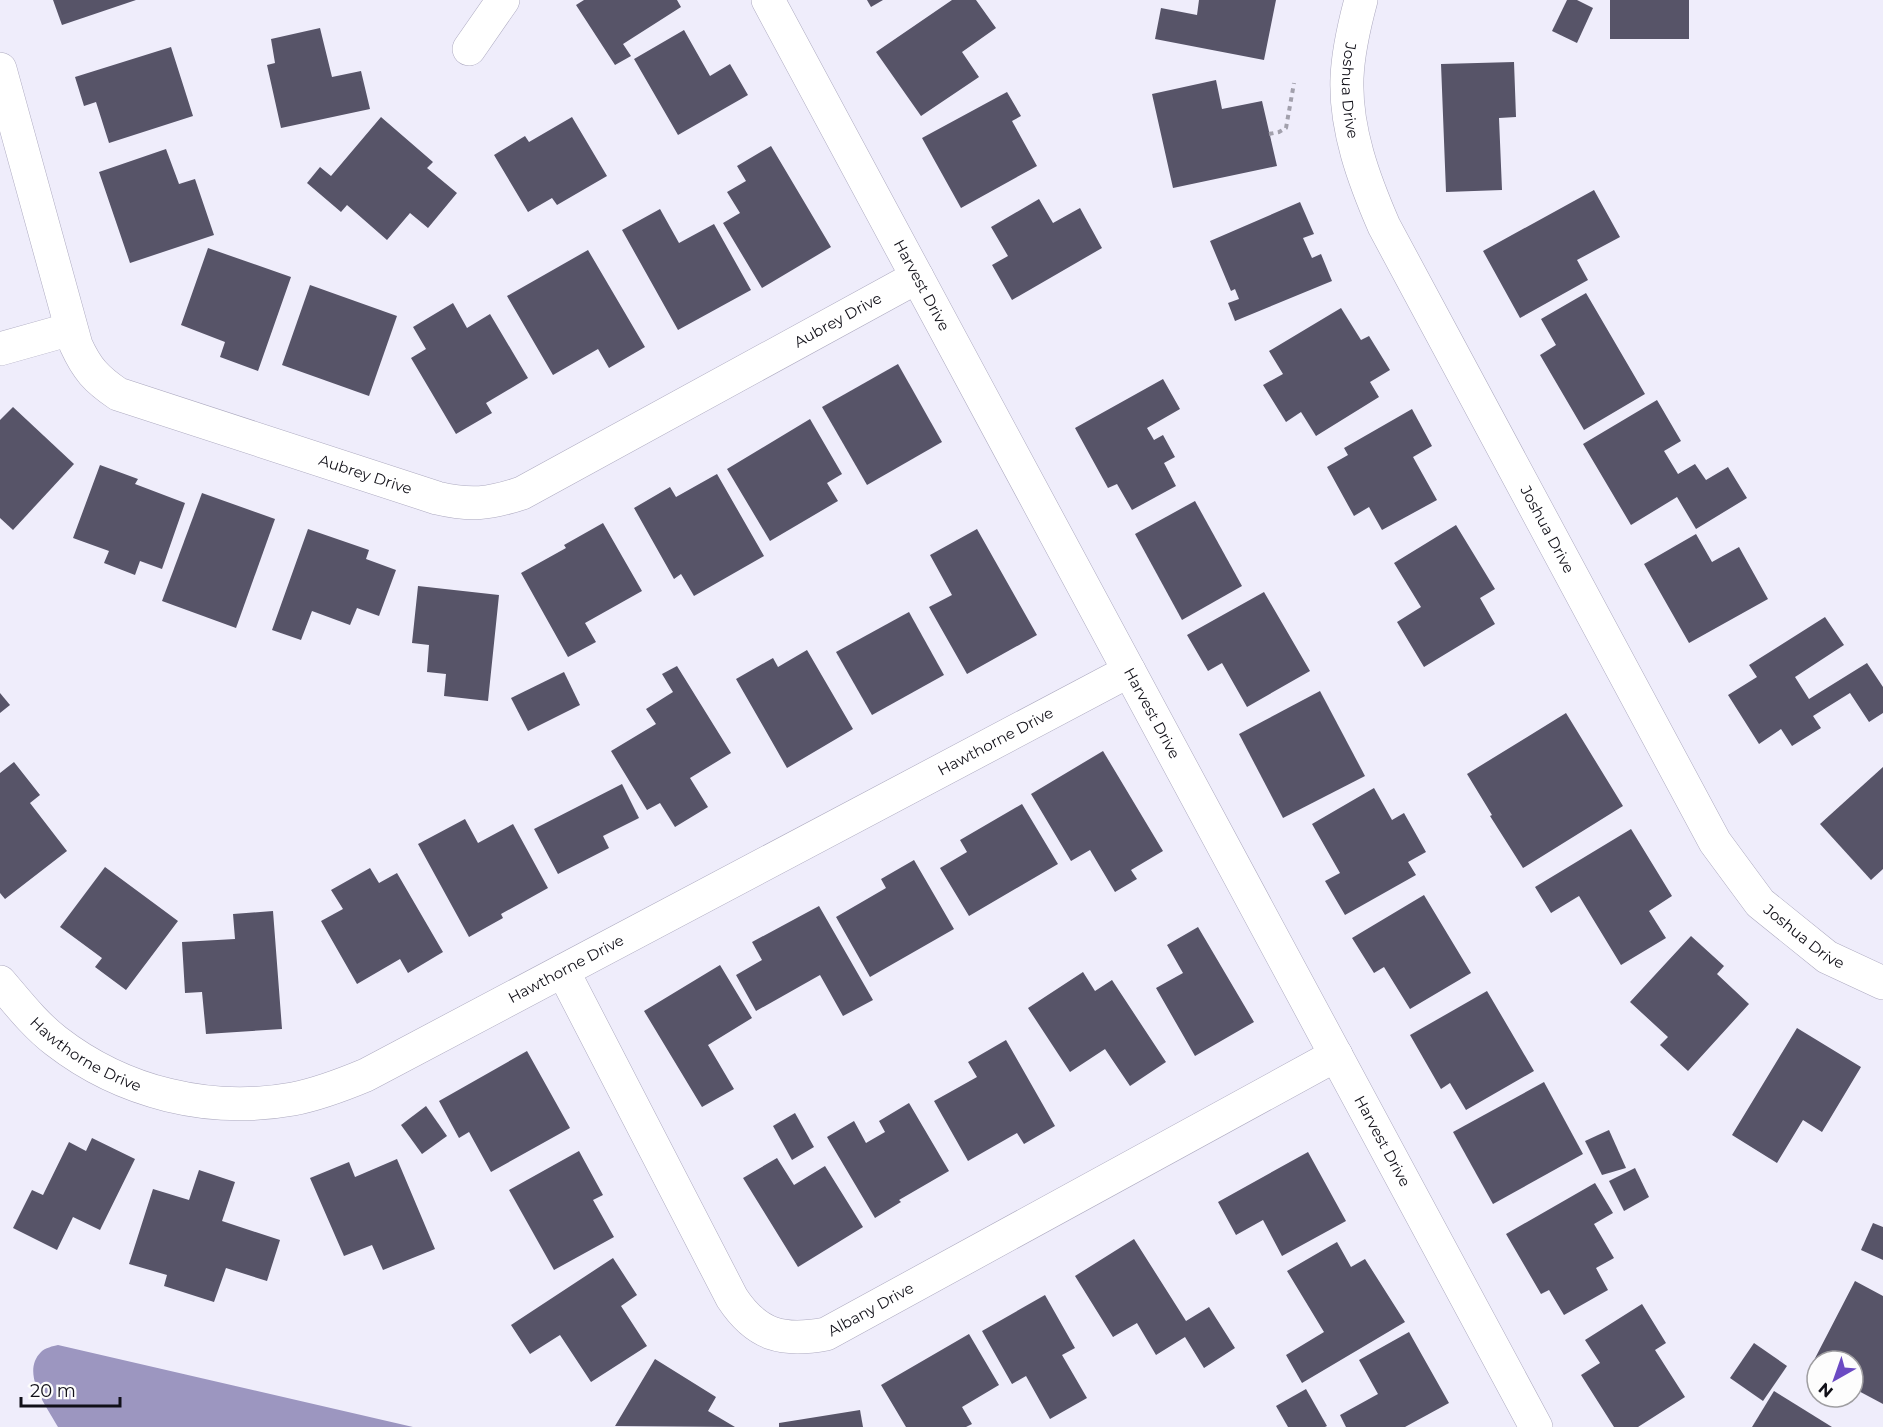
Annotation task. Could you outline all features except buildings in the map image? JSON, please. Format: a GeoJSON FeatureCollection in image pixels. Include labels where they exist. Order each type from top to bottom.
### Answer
{"type":"FeatureCollection","features":[{"type":"Feature","properties":{"kind":"street"},"geometry":{"type":"LineString","coordinates":[[469,49],[502,0]]}},
{"type":"Feature","properties":{"kind":"street","name":"Harvest Drive"},"geometry":{"type":"LineString","coordinates":[[768,0],[1536,1427]]}},
{"type":"Feature","properties":{"kind":"street","name":"Joshua Drive"},"geometry":{"type":"LineString","coordinates":[[1361,0],[1350,44],[1347,80],[1350,118],[1366,186],[1384,226],[1714,842],[1760,903],[1827,957],[1883,983]]}},
{"type":"Feature","properties":{"kind":"street","name":"Aubrey Drive"},"geometry":{"type":"LineString","coordinates":[[0,69],[76,345],[86,367],[101,382],[118,394],[437,498],[459,503],[496,502],[522,493],[917,277]]}},
{"type":"Feature","properties":{"kind":"street"},"geometry":{"type":"LineString","coordinates":[[0,350],[71,329]]}},
{"type":"Feature","properties":{"kind":"street","name":"Hawthorne Drive"},"geometry":{"type":"LineString","coordinates":[[0,982],[33,1020],[56,1041],[87,1062],[120,1079],[156,1092],[182,1099],[254,1104],[293,1099],[330,1090],[366,1075],[1129,671]]}},
{"type":"Feature","properties":{"kind":"street","name":"Albany Drive"},"geometry":{"type":"LineString","coordinates":[[563,971],[732,1298],[741,1311],[757,1325],[777,1335],[800,1338],[826,1334],[1336,1055]]}},
{"type":"Feature","properties":{"kind":"path"},"geometry":{"type":"LineString","coordinates":[[1269,134],[1286,128],[1294,83]]}},
{"type":"Feature","properties":{"kind":"shaded area"},"geometry":{"type":"Polygon","coordinates":[[[58,1345],[413,1427],[58,1427],[42,1400],[34,1380],[33,1370],[35,1360],[41,1352],[58,1345]]]}}]}
